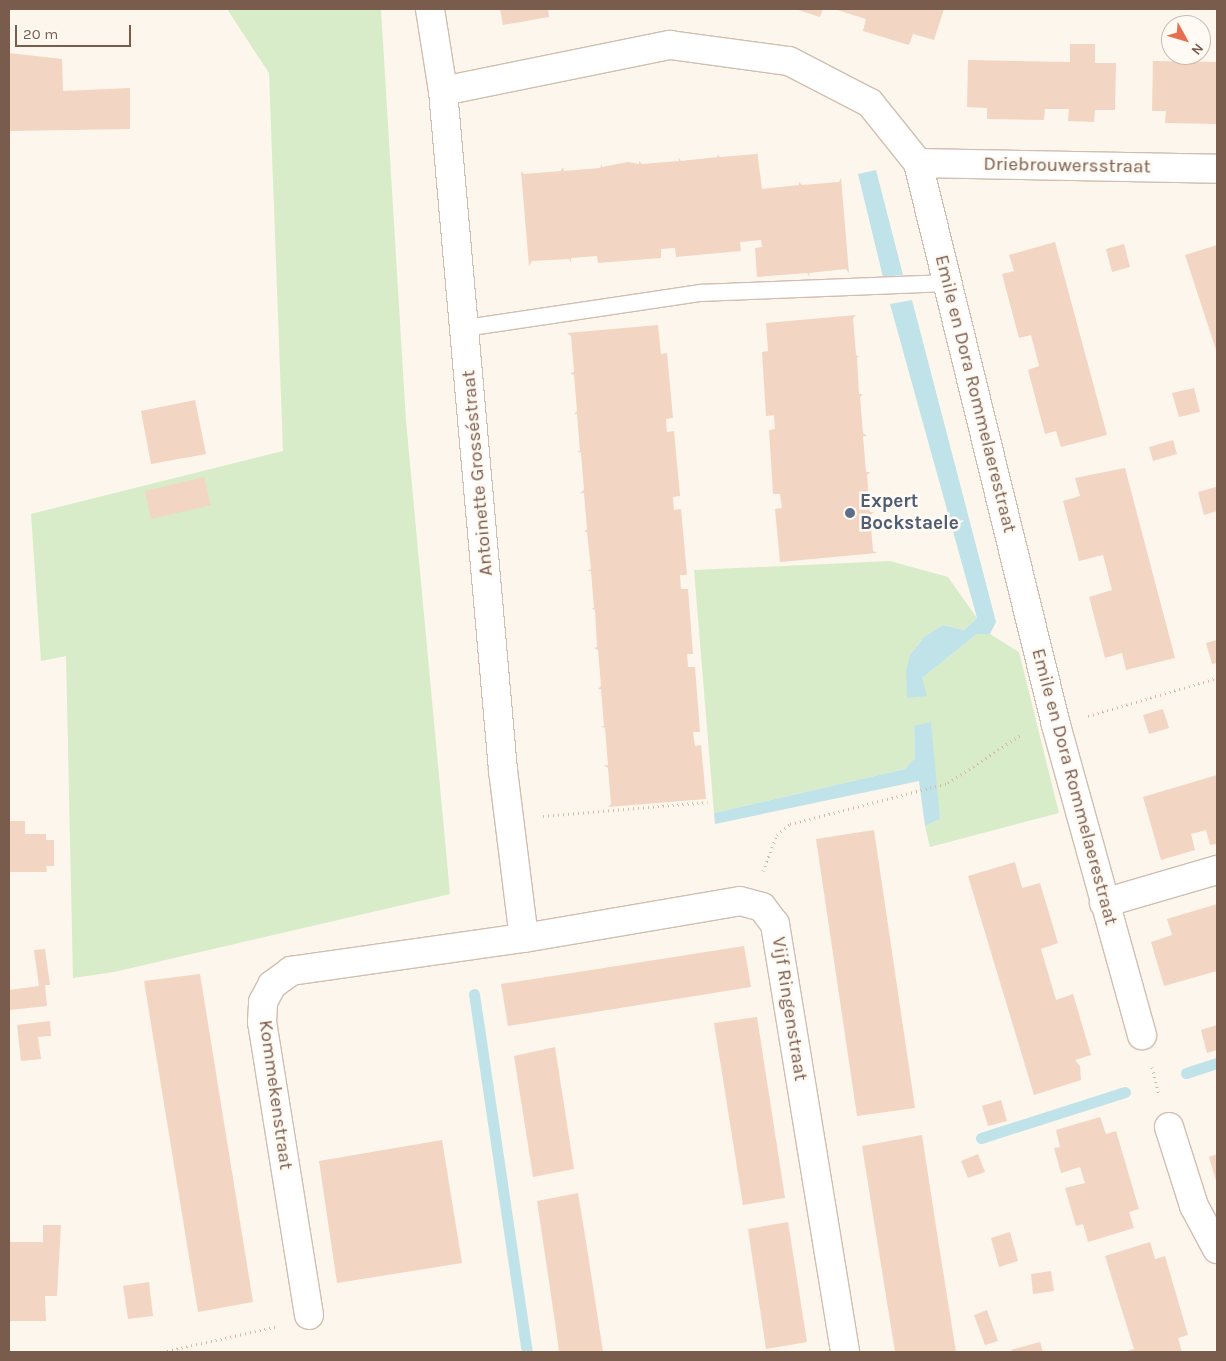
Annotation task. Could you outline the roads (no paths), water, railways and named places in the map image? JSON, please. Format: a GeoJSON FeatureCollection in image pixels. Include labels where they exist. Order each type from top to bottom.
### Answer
{"type":"FeatureCollection","features":[{"type":"Feature","properties":{"kind":"street","name":"Antoinette Grosséstraat"},"geometry":{"type":"LineString","coordinates":[[430,9],[443,91],[466,328],[503,770],[524,938]]}},
{"type":"Feature","properties":{"kind":"street","name":"Emile en Dora Rommelaerestraat"},"geometry":{"type":"LineString","coordinates":[[443,91],[670,45],[789,61],[870,103],[918,163],[1104,903],[1142,1035]]}},
{"type":"Feature","properties":{"kind":"street","name":"Driebrouwersstraat"},"geometry":{"type":"LineString","coordinates":[[918,163],[1217,169]]}},
{"type":"Feature","properties":{"kind":"street"},"geometry":{"type":"LineString","coordinates":[[1104,903],[1217,870]]}},
{"type":"Feature","properties":{"kind":"street","name":"Vijf Ringenstraat"},"geometry":{"type":"LineString","coordinates":[[524,938],[740,901],[762,907],[775,924],[845,1352]]}},
{"type":"Feature","properties":{"kind":"street","name":"Kommekenstraat"},"geometry":{"type":"LineString","coordinates":[[309,1315],[262,1023],[263,1002],[272,985],[291,971],[524,938]]}},
{"type":"Feature","properties":{"kind":"street"},"geometry":{"type":"LineString","coordinates":[[1169,1127],[1194,1206],[1217,1249]]}},
{"type":"Feature","properties":{"kind":"lane"},"geometry":{"type":"LineString","coordinates":[[466,328],[701,293],[947,283]]}},
{"type":"Feature","properties":{"kind":"water"},"geometry":{"type":"Polygon","coordinates":[[[876,170],[903,275],[883,277],[858,174],[876,170]]]}},
{"type":"Feature","properties":{"kind":"water"},"geometry":{"type":"Polygon","coordinates":[[[912,300],[996,622],[990,634],[977,634],[922,678],[927,696],[907,698],[906,671],[910,655],[925,636],[943,625],[964,630],[977,618],[890,304],[912,300]]]}},
{"type":"Feature","properties":{"kind":"water"},"geometry":{"type":"Polygon","coordinates":[[[931,722],[940,819],[925,826],[919,781],[715,824],[714,813],[905,769],[915,758],[914,726],[931,722]]]}},
{"type":"Feature","properties":{"kind":"waterway"},"geometry":{"type":"LineString","coordinates":[[474,994],[527,1352]]}},
{"type":"Feature","properties":{"kind":"waterway"},"geometry":{"type":"LineString","coordinates":[[1186,1073],[1217,1063]]}},
{"type":"Feature","properties":{"kind":"waterway"},"geometry":{"type":"LineString","coordinates":[[981,1138],[1125,1092]]}},
{"type":"Feature","properties":{"kind":"place","name":"Expert Bockstaele"},"geometry":{"type":"Point","coordinates":[850,513]}}]}
